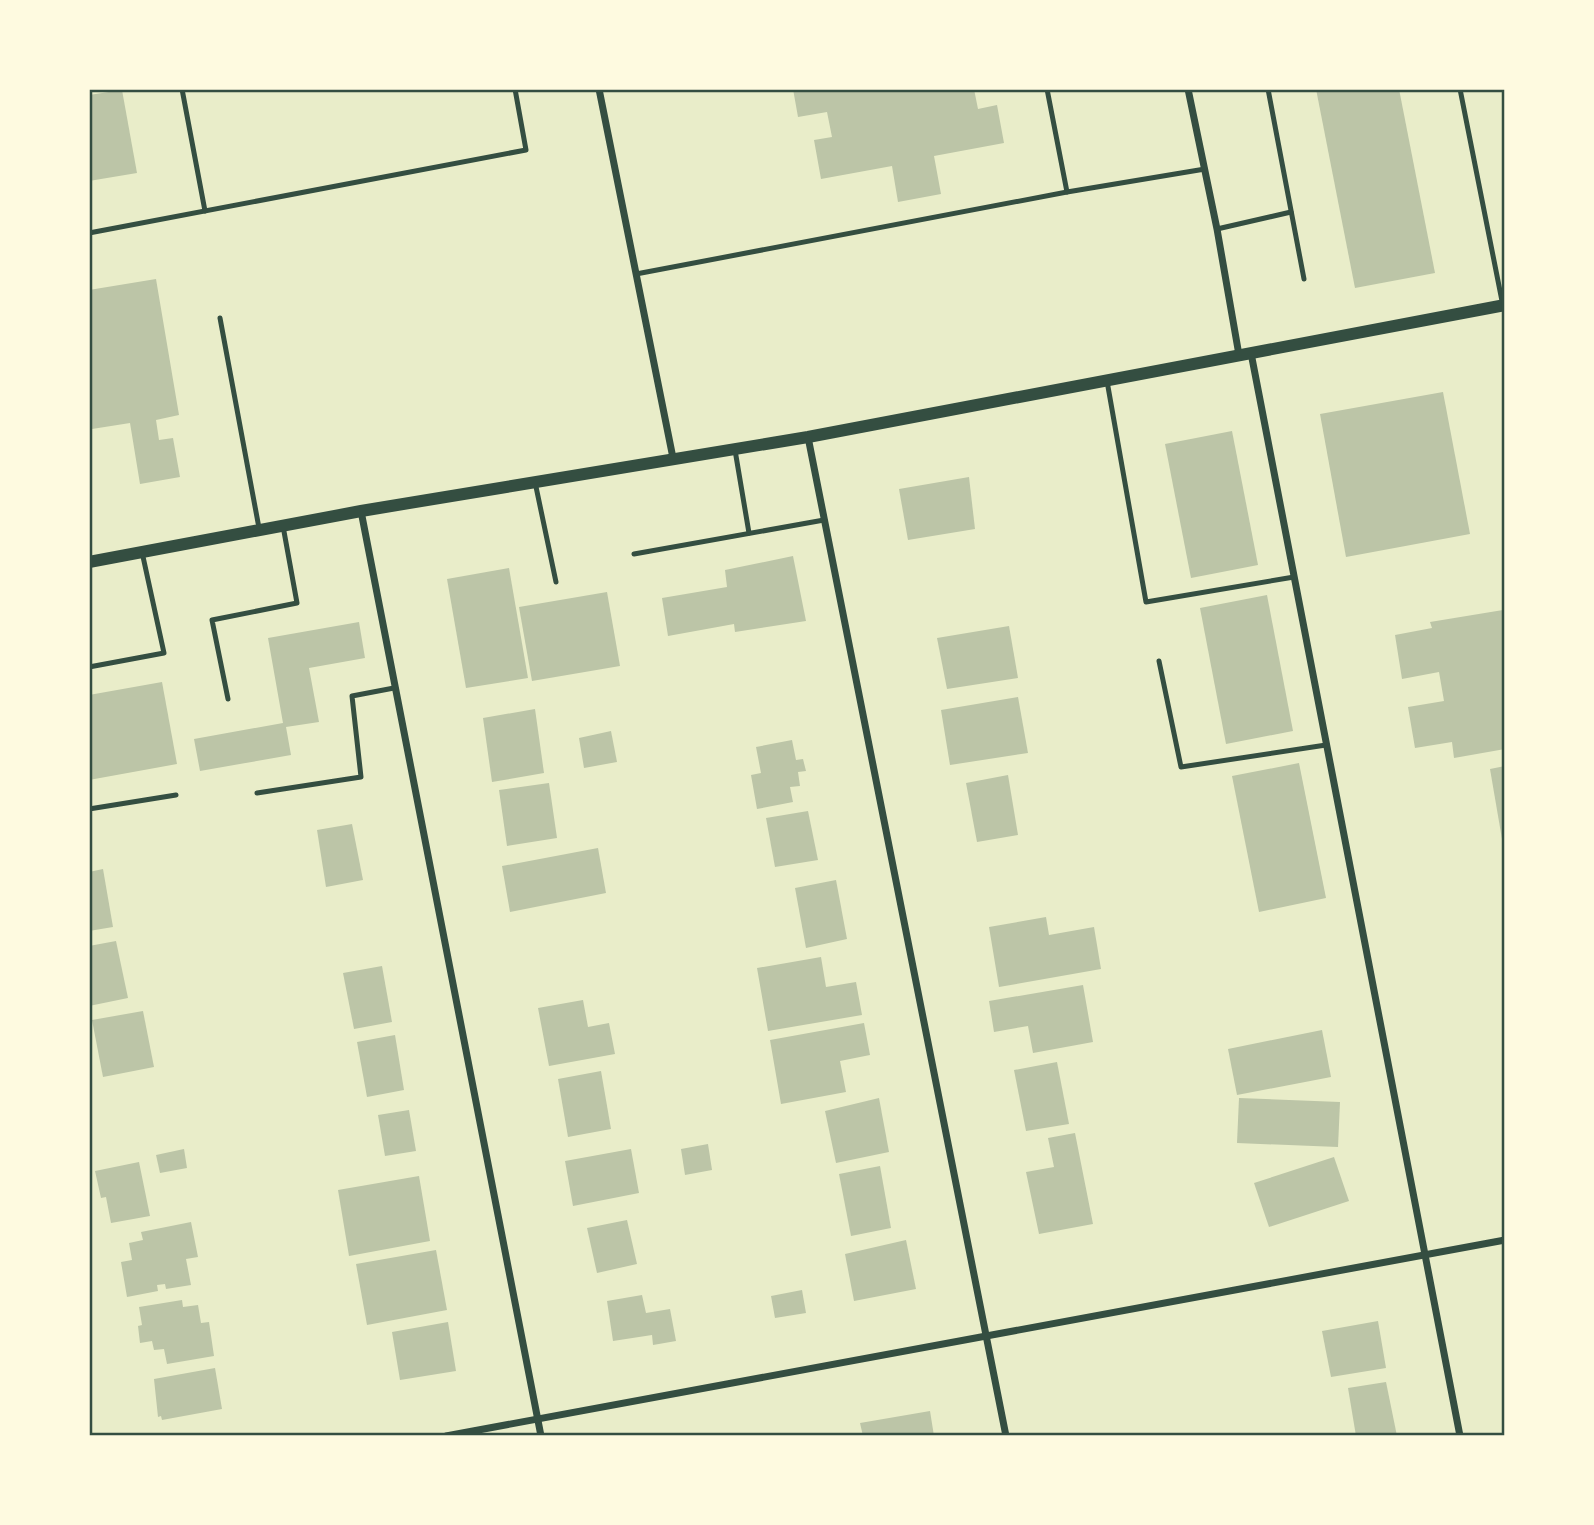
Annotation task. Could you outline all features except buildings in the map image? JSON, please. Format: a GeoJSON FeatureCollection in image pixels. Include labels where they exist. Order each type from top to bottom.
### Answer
{"type":"FeatureCollection","features":[{"type":"Feature","properties":{"kind":"street"},"geometry":{"type":"LineString","coordinates":[[599,89],[673,458]]}},
{"type":"Feature","properties":{"kind":"street"},"geometry":{"type":"LineString","coordinates":[[1188,89],[1294,577],[1460,1436]]}},
{"type":"Feature","properties":{"kind":"street"},"geometry":{"type":"LineString","coordinates":[[89,562],[361,511],[808,437],[1504,305]]}},
{"type":"Feature","properties":{"kind":"street"},"geometry":{"type":"LineString","coordinates":[[808,437],[1006,1436]]}},
{"type":"Feature","properties":{"kind":"street"},"geometry":{"type":"LineString","coordinates":[[361,511],[541,1436]]}},
{"type":"Feature","properties":{"kind":"street"},"geometry":{"type":"LineString","coordinates":[[446,1436],[1505,1240]]}},
{"type":"Feature","properties":{"kind":"lane"},"geometry":{"type":"LineString","coordinates":[[182,89],[205,211]]}},
{"type":"Feature","properties":{"kind":"lane"},"geometry":{"type":"LineString","coordinates":[[89,233],[526,150],[515,89]]}},
{"type":"Feature","properties":{"kind":"lane"},"geometry":{"type":"LineString","coordinates":[[1047,89],[1067,192]]}},
{"type":"Feature","properties":{"kind":"lane"},"geometry":{"type":"LineString","coordinates":[[1268,89],[1304,279]]}},
{"type":"Feature","properties":{"kind":"lane"},"geometry":{"type":"LineString","coordinates":[[1460,89],[1504,305]]}},
{"type":"Feature","properties":{"kind":"lane"},"geometry":{"type":"LineString","coordinates":[[636,274],[1067,192],[1205,169]]}},
{"type":"Feature","properties":{"kind":"lane"},"geometry":{"type":"LineString","coordinates":[[1217,229],[1291,212]]}},
{"type":"Feature","properties":{"kind":"lane"},"geometry":{"type":"LineString","coordinates":[[220,317],[260,530]]}},
{"type":"Feature","properties":{"kind":"lane"},"geometry":{"type":"LineString","coordinates":[[1106,380],[1146,602],[1294,577]]}},
{"type":"Feature","properties":{"kind":"lane"},"geometry":{"type":"LineString","coordinates":[[735,448],[749,533]]}},
{"type":"Feature","properties":{"kind":"lane"},"geometry":{"type":"LineString","coordinates":[[535,481],[556,582]]}},
{"type":"Feature","properties":{"kind":"lane"},"geometry":{"type":"LineString","coordinates":[[634,554],[824,520]]}},
{"type":"Feature","properties":{"kind":"lane"},"geometry":{"type":"LineString","coordinates":[[228,699],[212,620],[297,603],[283,526]]}},
{"type":"Feature","properties":{"kind":"lane"},"geometry":{"type":"LineString","coordinates":[[89,667],[164,653],[142,552]]}},
{"type":"Feature","properties":{"kind":"lane"},"geometry":{"type":"LineString","coordinates":[[1159,661],[1181,767],[1326,745]]}},
{"type":"Feature","properties":{"kind":"lane"},"geometry":{"type":"LineString","coordinates":[[257,793],[361,777],[352,696],[394,688]]}},
{"type":"Feature","properties":{"kind":"lane"},"geometry":{"type":"LineString","coordinates":[[89,808],[176,795]]}}]}
